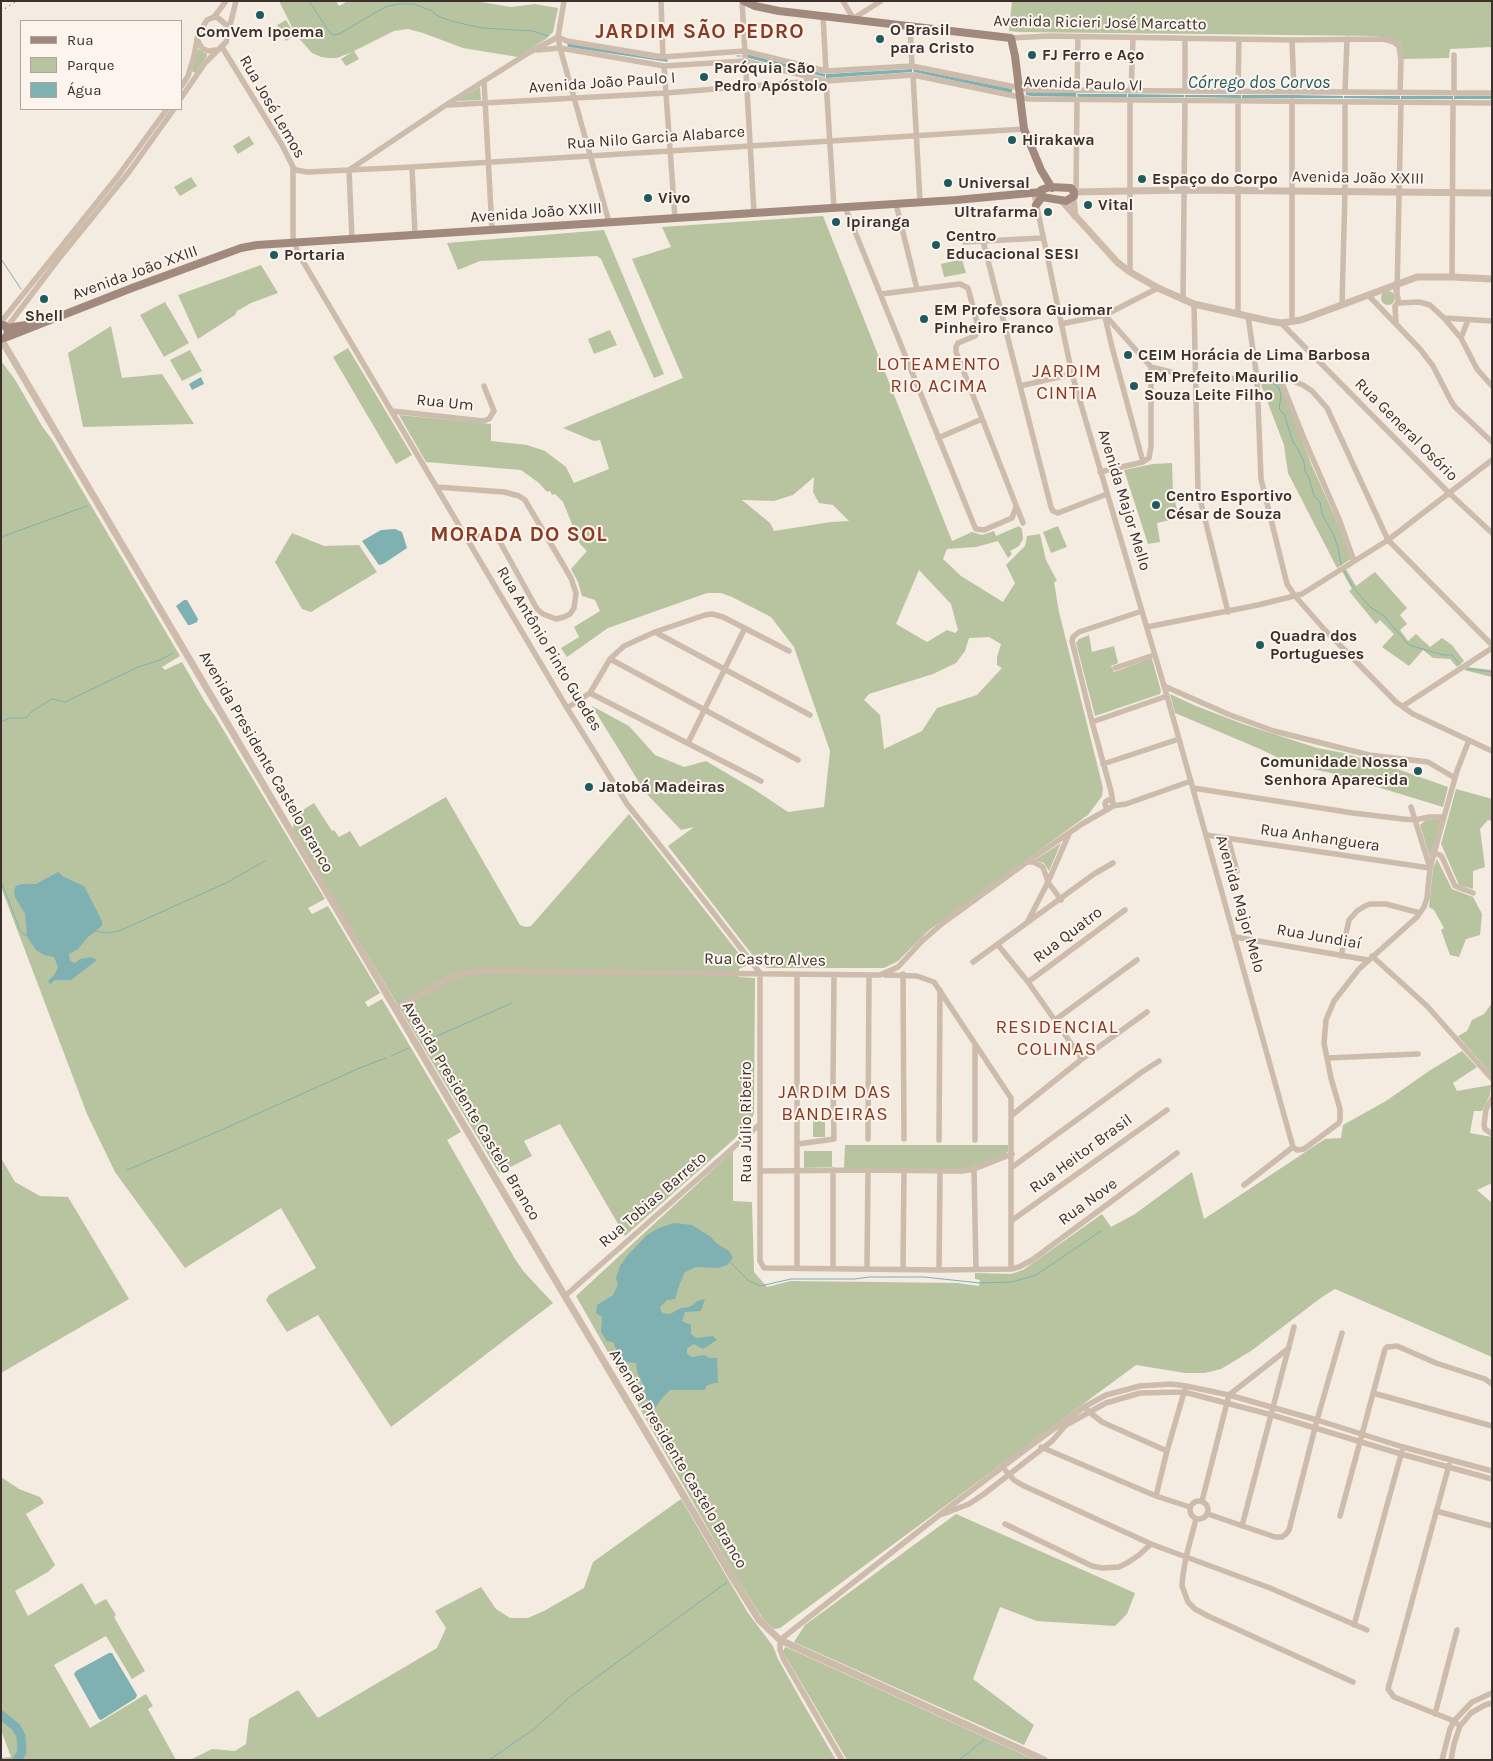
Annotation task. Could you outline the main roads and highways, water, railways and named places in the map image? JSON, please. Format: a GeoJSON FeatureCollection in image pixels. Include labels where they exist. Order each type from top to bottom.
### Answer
{"type":"FeatureCollection","features":[{"type":"Feature","properties":{"kind":"main road","name":"Avenida Ricieri José Marcatto"},"geometry":{"type":"LineString","coordinates":[[743,1],[764,8],[1012,38],[1024,129],[1041,170],[1042,192]]}},
{"type":"Feature","properties":{"kind":"main road","name":"Avenida João XXIII"},"geometry":{"type":"LineString","coordinates":[[3,338],[241,248],[257,245],[896,204],[1069,188],[1074,194],[1069,201],[1061,200],[1042,192]]}},
{"type":"Feature","properties":{"kind":"main road"},"geometry":{"type":"LineString","coordinates":[[1036,205],[1042,192]]}},
{"type":"Feature","properties":{"kind":"main road","name":"Avenida João XXIII"},"geometry":{"type":"LineString","coordinates":[[4,326],[46,322]]}},
{"type":"Feature","properties":{"kind":"main road"},"geometry":{"type":"LineString","coordinates":[[3,338],[8,334],[4,326]]}},
{"type":"Feature","properties":{"kind":"water"},"geometry":{"type":"Polygon","coordinates":[[[567,43],[657,59],[667,59],[668,62],[568,47],[567,43]]]}},
{"type":"Feature","properties":{"kind":"water"},"geometry":{"type":"Polygon","coordinates":[[[748,54],[825,74],[825,77],[748,58],[748,54]]]}},
{"type":"Feature","properties":{"kind":"water"},"geometry":{"type":"Polygon","coordinates":[[[912,69],[912,72],[826,78],[826,74],[912,69]]]}},
{"type":"Feature","properties":{"kind":"water"},"geometry":{"type":"Polygon","coordinates":[[[913,69],[1012,89],[1012,93],[914,72],[913,69]]]}},
{"type":"Feature","properties":{"kind":"water"},"geometry":{"type":"Polygon","coordinates":[[[1026,92],[1076,93],[1076,97],[1031,96],[1026,95],[1026,92]]]}},
{"type":"Feature","properties":{"kind":"water"},"geometry":{"type":"Polygon","coordinates":[[[1077,94],[1127,94],[1127,97],[1078,97],[1077,94]]]}},
{"type":"Feature","properties":{"kind":"water"},"geometry":{"type":"Polygon","coordinates":[[[1128,94],[1184,95],[1184,97],[1128,97],[1128,94]]]}},
{"type":"Feature","properties":{"kind":"water"},"geometry":{"type":"Polygon","coordinates":[[[1185,95],[1241,95],[1241,98],[1185,97],[1185,95]]]}},
{"type":"Feature","properties":{"kind":"water"},"geometry":{"type":"Polygon","coordinates":[[[1242,95],[1343,96],[1343,98],[1242,98],[1242,95]]]}},
{"type":"Feature","properties":{"kind":"water"},"geometry":{"type":"Polygon","coordinates":[[[1344,96],[1400,96],[1400,99],[1344,98],[1344,96]]]}},
{"type":"Feature","properties":{"kind":"water"},"geometry":{"type":"Polygon","coordinates":[[[1401,96],[1453,96],[1453,99],[1401,99],[1401,96]]]}},
{"type":"Feature","properties":{"kind":"water"},"geometry":{"type":"Polygon","coordinates":[[[1454,96],[1492,96],[1492,99],[1454,99],[1454,96]]]}},
{"type":"Feature","properties":{"kind":"water"},"geometry":{"type":"Polygon","coordinates":[[[201,377],[204,384],[192,390],[189,384],[201,377]]]}},
{"type":"Feature","properties":{"kind":"water"},"geometry":{"type":"Polygon","coordinates":[[[395,529],[402,532],[407,548],[379,565],[362,541],[381,530],[395,529]]]}},
{"type":"Feature","properties":{"kind":"water"},"geometry":{"type":"Polygon","coordinates":[[[187,600],[198,619],[197,622],[190,625],[188,625],[176,606],[187,600]]]}},
{"type":"Feature","properties":{"kind":"water"},"geometry":{"type":"Polygon","coordinates":[[[58,872],[64,877],[84,886],[102,921],[102,926],[88,937],[78,949],[69,954],[70,961],[75,963],[80,959],[91,957],[97,960],[71,980],[55,980],[50,984],[48,981],[55,974],[58,967],[54,957],[44,955],[36,950],[27,937],[25,914],[15,897],[14,890],[16,886],[36,884],[58,872]]]}},
{"type":"Feature","properties":{"kind":"water"},"geometry":{"type":"Polygon","coordinates":[[[674,1223],[692,1225],[729,1251],[733,1258],[727,1265],[718,1268],[696,1267],[685,1272],[675,1299],[667,1300],[660,1307],[662,1313],[670,1314],[705,1299],[701,1311],[685,1312],[682,1321],[691,1325],[691,1334],[696,1338],[713,1336],[717,1340],[703,1349],[694,1344],[687,1348],[687,1354],[692,1357],[704,1355],[710,1358],[717,1358],[718,1383],[706,1386],[705,1390],[670,1390],[655,1408],[646,1398],[636,1363],[618,1359],[614,1354],[616,1349],[613,1342],[607,1341],[601,1332],[602,1317],[596,1313],[597,1305],[613,1295],[618,1285],[616,1278],[620,1266],[627,1256],[647,1235],[659,1228],[674,1223]]]}},
{"type":"Feature","properties":{"kind":"water"},"geometry":{"type":"Polygon","coordinates":[[[112,1653],[137,1695],[136,1698],[101,1720],[74,1674],[76,1671],[112,1653]]]}},
{"type":"Feature","properties":{"kind":"waterway","name":"Córrego dos Corvos"},"geometry":{"type":"LineString","coordinates":[[309,1],[330,33],[334,35],[339,34],[385,7],[397,4],[414,4],[451,21],[482,28],[533,31],[548,36]]}},
{"type":"Feature","properties":{"kind":"waterway"},"geometry":{"type":"LineString","coordinates":[[1,259],[21,289]]}},
{"type":"Feature","properties":{"kind":"waterway"},"geometry":{"type":"LineString","coordinates":[[1272,382],[1279,388],[1281,396],[1279,409],[1284,414],[1293,442],[1304,462],[1305,471],[1314,496],[1320,502],[1322,514],[1334,536],[1341,565]]}},
{"type":"Feature","properties":{"kind":"waterway"},"geometry":{"type":"LineString","coordinates":[[1,537],[87,506]]}},
{"type":"Feature","properties":{"kind":"waterway"},"geometry":{"type":"LineString","coordinates":[[1344,571],[1353,587],[1370,607],[1384,616],[1409,645],[1443,655],[1452,655],[1460,665]]}},
{"type":"Feature","properties":{"kind":"waterway"},"geometry":{"type":"LineString","coordinates":[[1,722],[10,718],[26,718],[31,712],[52,699],[65,702],[138,667],[160,660],[173,653]]}},
{"type":"Feature","properties":{"kind":"waterway"},"geometry":{"type":"LineString","coordinates":[[1468,669],[1492,672]]}},
{"type":"Feature","properties":{"kind":"waterway"},"geometry":{"type":"LineString","coordinates":[[95,931],[107,933],[119,931],[226,883],[265,861]]}},
{"type":"Feature","properties":{"kind":"waterway"},"geometry":{"type":"LineString","coordinates":[[1,881],[20,930],[24,935],[28,935]]}},
{"type":"Feature","properties":{"kind":"waterway"},"geometry":{"type":"LineString","coordinates":[[421,1043],[512,1003]]}},
{"type":"Feature","properties":{"kind":"waterway"},"geometry":{"type":"LineString","coordinates":[[391,1056],[409,1048]]}},
{"type":"Feature","properties":{"kind":"waterway"},"geometry":{"type":"LineString","coordinates":[[127,1170],[386,1058]]}},
{"type":"Feature","properties":{"kind":"waterway"},"geometry":{"type":"LineString","coordinates":[[730,1262],[749,1281],[760,1286],[791,1279],[855,1279],[869,1277],[924,1277],[980,1283],[1012,1282],[1036,1275],[1101,1231]]}},
{"type":"Feature","properties":{"kind":"waterway"},"geometry":{"type":"LineString","coordinates":[[489,1760],[534,1729],[571,1696],[727,1582]]}},
{"type":"Feature","properties":{"kind":"waterway"},"geometry":{"type":"LineString","coordinates":[[1,1715],[16,1727],[21,1736],[22,1752],[17,1760]]}},
{"type":"Feature","properties":{"kind":"waterway"},"geometry":{"type":"LineString","coordinates":[[959,1760],[984,1740]]}},
{"type":"Feature","properties":{"kind":"railway"},"geometry":{"type":"LineString","coordinates":[[1,11],[17,1]]}},
{"type":"Feature","properties":{"kind":"place","name":"ComVem Ipoema"},"geometry":{"type":"Point","coordinates":[260,15]}},
{"type":"Feature","properties":{"kind":"place","name":"O Brasil para Cristo"},"geometry":{"type":"Point","coordinates":[880,39]}},
{"type":"Feature","properties":{"kind":"place","name":"FJ Ferro e Aço"},"geometry":{"type":"Point","coordinates":[1032,55]}},
{"type":"Feature","properties":{"kind":"place","name":"Paróquia São Pedro Apóstolo"},"geometry":{"type":"Point","coordinates":[704,77]}},
{"type":"Feature","properties":{"kind":"place","name":"Hirakawa"},"geometry":{"type":"Point","coordinates":[1012,140]}},
{"type":"Feature","properties":{"kind":"place","name":"Espaço do Corpo"},"geometry":{"type":"Point","coordinates":[1142,179]}},
{"type":"Feature","properties":{"kind":"place","name":"Universal"},"geometry":{"type":"Point","coordinates":[948,183]}},
{"type":"Feature","properties":{"kind":"place","name":"Vivo"},"geometry":{"type":"Point","coordinates":[648,198]}},
{"type":"Feature","properties":{"kind":"place","name":"Vital"},"geometry":{"type":"Point","coordinates":[1088,205]}},
{"type":"Feature","properties":{"kind":"place","name":"Ultrafarma"},"geometry":{"type":"Point","coordinates":[1048,212]}},
{"type":"Feature","properties":{"kind":"place","name":"Ipiranga"},"geometry":{"type":"Point","coordinates":[836,222]}},
{"type":"Feature","properties":{"kind":"place","name":"Centro Educacional SESI"},"geometry":{"type":"Point","coordinates":[936,245]}},
{"type":"Feature","properties":{"kind":"place","name":"Portaria"},"geometry":{"type":"Point","coordinates":[274,255]}},
{"type":"Feature","properties":{"kind":"place","name":"Shell"},"geometry":{"type":"Point","coordinates":[44,299]}},
{"type":"Feature","properties":{"kind":"place","name":"EM Professora Guiomar Pinheiro Franco"},"geometry":{"type":"Point","coordinates":[924,319]}},
{"type":"Feature","properties":{"kind":"place","name":"CEIM Horácia de Lima Barbosa"},"geometry":{"type":"Point","coordinates":[1128,355]}},
{"type":"Feature","properties":{"kind":"place","name":"EM Prefeito Maurilio Souza Leite Filho"},"geometry":{"type":"Point","coordinates":[1134,386]}},
{"type":"Feature","properties":{"kind":"place","name":"Centro Esportivo César de Souza"},"geometry":{"type":"Point","coordinates":[1156,505]}},
{"type":"Feature","properties":{"kind":"place","name":"Quadra dos Portugueses"},"geometry":{"type":"Point","coordinates":[1260,645]}},
{"type":"Feature","properties":{"kind":"place","name":"Comunidade Nossa Senhora Aparecida"},"geometry":{"type":"Point","coordinates":[1418,771]}},
{"type":"Feature","properties":{"kind":"place","name":"Jatobá Madeiras"},"geometry":{"type":"Point","coordinates":[589,787]}},
{"type":"Feature","properties":{"kind":"district","name":"JARDIM SÃO PEDRO"},"geometry":{"type":"Point","coordinates":[700,32]}},
{"type":"Feature","properties":{"kind":"district","name":"LOTEAMENTO RIO ACIMA"},"geometry":{"type":"Point","coordinates":[939,376]}},
{"type":"Feature","properties":{"kind":"district","name":"JARDIM CINTIA"},"geometry":{"type":"Point","coordinates":[1067,383]}},
{"type":"Feature","properties":{"kind":"district","name":"MORADA DO SOL"},"geometry":{"type":"Point","coordinates":[519,535]}},
{"type":"Feature","properties":{"kind":"district","name":"RESIDENCIAL COLINAS"},"geometry":{"type":"Point","coordinates":[1057,1039]}},
{"type":"Feature","properties":{"kind":"district","name":"JARDIM DAS BANDEIRAS"},"geometry":{"type":"Point","coordinates":[835,1104]}}]}
